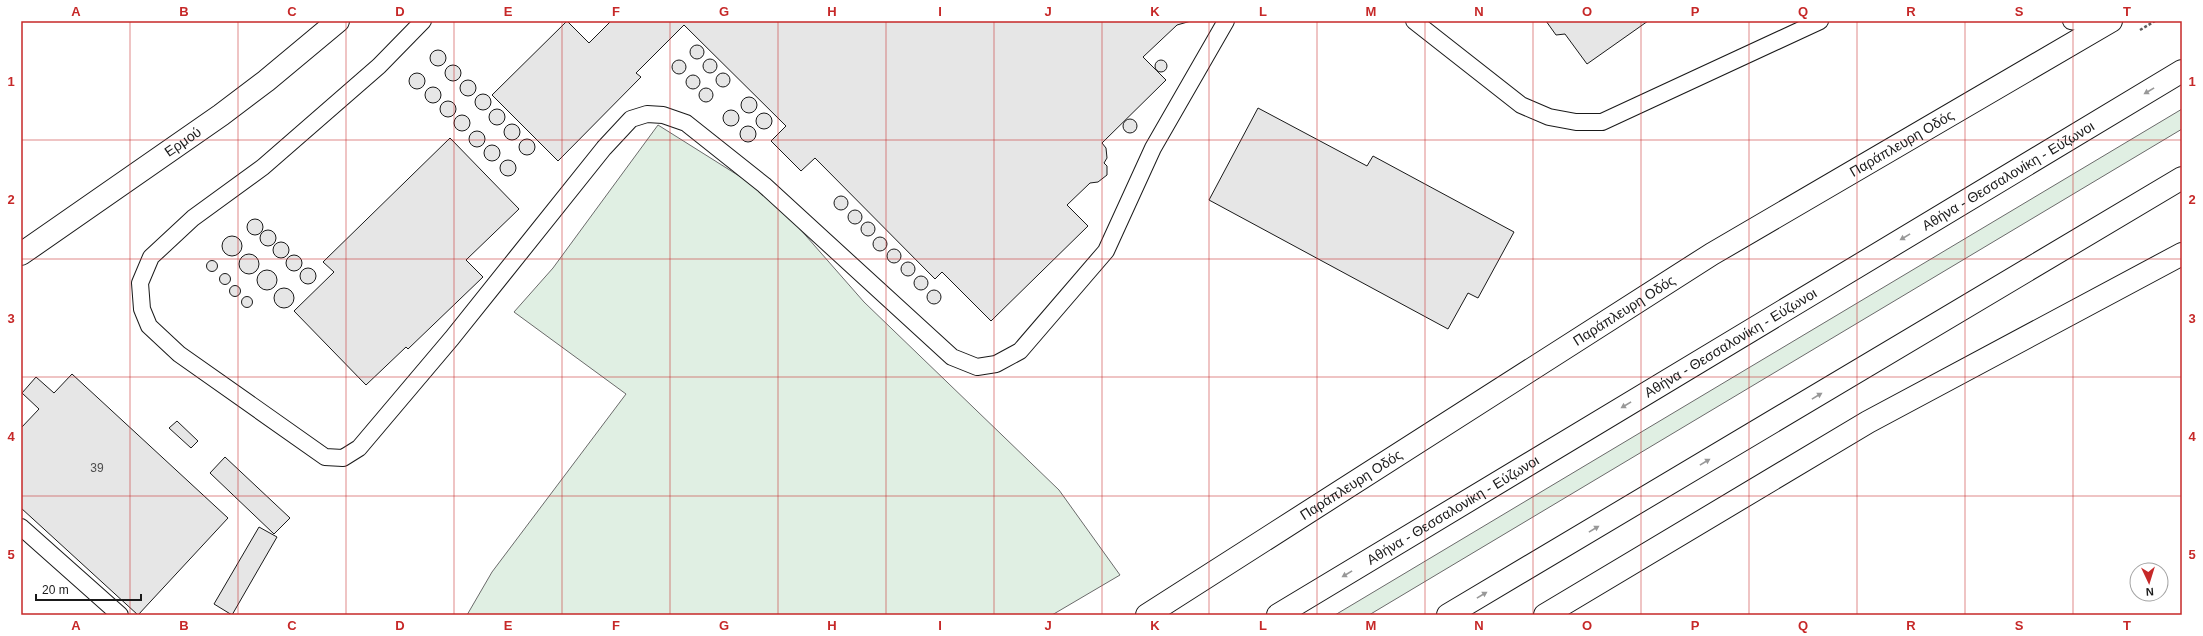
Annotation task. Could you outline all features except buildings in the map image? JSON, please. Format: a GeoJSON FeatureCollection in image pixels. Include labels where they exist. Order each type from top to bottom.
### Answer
{"type":"FeatureCollection","features":[{"type":"Feature","properties":{"kind":"main road","name":"Ερμού"},"geometry":{"type":"LineString","coordinates":[[21,254],[221,116],[338,21]]}},
{"type":"Feature","properties":{"kind":"main road","name":"Παράπλευρη Οδός"},"geometry":{"type":"LineString","coordinates":[[1148,615],[1712,254],[2106,23]]}},
{"type":"Feature","properties":{"kind":"main road","name":"Αθήνα - Θεσσαλονίκη - Εύζωνοι"},"geometry":{"type":"LineString","coordinates":[[1278,615],[2182,71]]}},
{"type":"Feature","properties":{"kind":"main road"},"geometry":{"type":"LineString","coordinates":[[1448,615],[2182,178]]}},
{"type":"Feature","properties":{"kind":"main road"},"geometry":{"type":"LineString","coordinates":[[1545,615],[1868,422],[2182,254]]}},
{"type":"Feature","properties":{"kind":"lane"},"geometry":{"type":"LineString","coordinates":[[423,21],[379,66],[263,167],[192,218],[151,257],[140,282],[142,309],[149,326],[179,354],[325,457],[343,458],[359,448],[452,338],[604,148],[631,119],[647,114],[663,115],[686,123],[764,185],[952,357],[978,367],[996,364],[1020,351],[1106,250],[1153,148],[1226,21]]}},
{"type":"Feature","properties":{"kind":"lane"},"geometry":{"type":"LineString","coordinates":[[1414,21],[1520,105],[1549,117],[1576,122],[1602,122],[1820,21]]}},
{"type":"Feature","properties":{"kind":"lane"},"geometry":{"type":"LineString","coordinates":[[2071,21],[2106,23]]}},
{"type":"Feature","properties":{"kind":"lane"},"geometry":{"type":"LineString","coordinates":[[21,527],[120,615]]}},
{"type":"Feature","properties":{"kind":"green space"},"geometry":{"type":"Polygon","coordinates":[[[2182,109],[2182,129],[1369,615],[1335,615],[2182,109]]]}},
{"type":"Feature","properties":{"kind":"green space"},"geometry":{"type":"Polygon","coordinates":[[[658,125],[771,196],[864,302],[1059,490],[1120,575],[1052,615],[467,615],[492,572],[626,394],[514,312],[553,268],[658,125]]]}}]}
